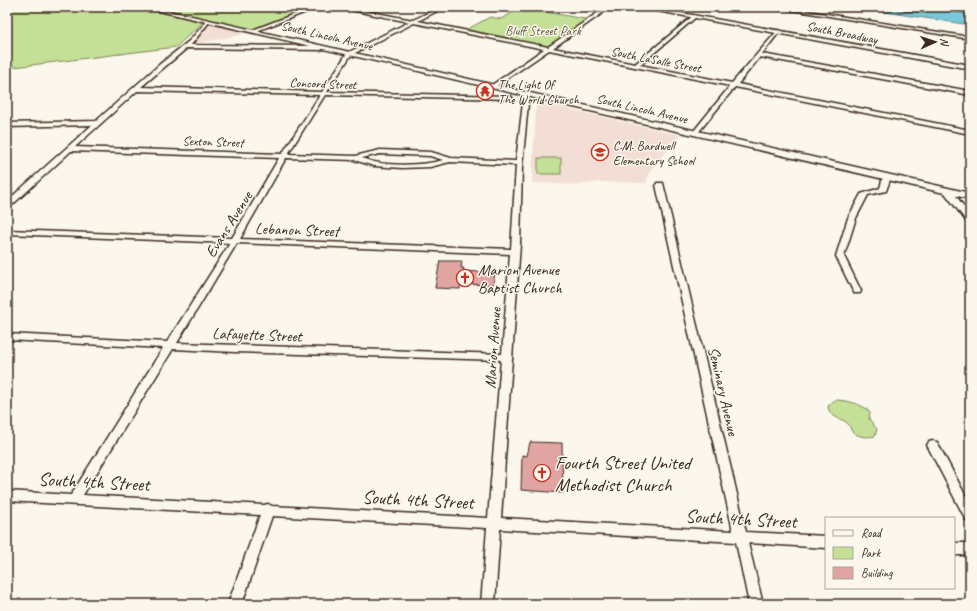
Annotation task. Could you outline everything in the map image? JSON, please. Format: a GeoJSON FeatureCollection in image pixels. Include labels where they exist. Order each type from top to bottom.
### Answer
{"type":"FeatureCollection","features":[{"type":"Feature","properties":{"kind":"street","name":"South Lincoln Avenue"},"geometry":{"type":"LineString","coordinates":[[145,7],[970,196]]}},
{"type":"Feature","properties":{"kind":"street"},"geometry":{"type":"LineString","coordinates":[[252,32],[317,7]]}},
{"type":"Feature","properties":{"kind":"street","name":"South LaSalle Street"},"geometry":{"type":"LineString","coordinates":[[338,7],[970,132]]}},
{"type":"Feature","properties":{"kind":"street"},"geometry":{"type":"LineString","coordinates":[[349,54],[443,7]]}},
{"type":"Feature","properties":{"kind":"street"},"geometry":{"type":"LineString","coordinates":[[508,7],[526,10]]}},
{"type":"Feature","properties":{"kind":"street"},"geometry":{"type":"LineString","coordinates":[[494,86],[609,7]]}},
{"type":"Feature","properties":{"kind":"street","name":"South Broadway"},"geometry":{"type":"LineString","coordinates":[[639,7],[970,67]]}},
{"type":"Feature","properties":{"kind":"street"},"geometry":{"type":"LineString","coordinates":[[775,7],[970,38]]}},
{"type":"Feature","properties":{"kind":"street"},"geometry":{"type":"LineString","coordinates":[[636,66],[694,16]]}},
{"type":"Feature","properties":{"kind":"street"},"geometry":{"type":"LineString","coordinates":[[7,205],[186,46],[208,21]]}},
{"type":"Feature","properties":{"kind":"street"},"geometry":{"type":"LineString","coordinates":[[695,133],[778,31]]}},
{"type":"Feature","properties":{"kind":"street"},"geometry":{"type":"LineString","coordinates":[[186,46],[321,48]]}},
{"type":"Feature","properties":{"kind":"street","name":"Evans Avenue"},"geometry":{"type":"LineString","coordinates":[[75,498],[235,241],[284,155],[349,54]]}},
{"type":"Feature","properties":{"kind":"street"},"geometry":{"type":"LineString","coordinates":[[759,55],[970,93]]}},
{"type":"Feature","properties":{"kind":"street","name":"Concord Street"},"geometry":{"type":"LineString","coordinates":[[136,89],[510,98]]}},
{"type":"Feature","properties":{"kind":"street","name":"Marion Avenue"},"geometry":{"type":"LineString","coordinates":[[488,604],[493,522],[498,488],[520,163],[527,94]]}},
{"type":"Feature","properties":{"kind":"street"},"geometry":{"type":"LineString","coordinates":[[7,125],[99,123]]}},
{"type":"Feature","properties":{"kind":"street","name":"Sexton Street"},"geometry":{"type":"LineString","coordinates":[[70,148],[356,158],[380,152],[431,154],[450,160],[520,163]]}},
{"type":"Feature","properties":{"kind":"street","name":"Sexton Street"},"geometry":{"type":"LineString","coordinates":[[356,158],[362,162],[374,164],[430,166],[450,160]]}},
{"type":"Feature","properties":{"kind":"street"},"geometry":{"type":"LineString","coordinates":[[857,291],[840,256],[857,205],[865,194],[883,189],[886,177]]}},
{"type":"Feature","properties":{"kind":"street","name":"Seminary Avenue"},"geometry":{"type":"LineString","coordinates":[[660,185],[756,604]]}},
{"type":"Feature","properties":{"kind":"street"},"geometry":{"type":"LineString","coordinates":[[948,191],[970,220]]}},
{"type":"Feature","properties":{"kind":"street","name":"Lebanon Street"},"geometry":{"type":"LineString","coordinates":[[7,232],[515,252]]}},
{"type":"Feature","properties":{"kind":"street","name":"Lafayette Street"},"geometry":{"type":"LineString","coordinates":[[7,337],[170,346],[506,357]]}},
{"type":"Feature","properties":{"kind":"street"},"geometry":{"type":"LineString","coordinates":[[933,446],[970,516]]}},
{"type":"Feature","properties":{"kind":"street","name":"South 4th Street"},"geometry":{"type":"LineString","coordinates":[[7,496],[75,498],[825,542]]}},
{"type":"Feature","properties":{"kind":"street"},"geometry":{"type":"LineString","coordinates":[[235,604],[268,509]]}},
{"type":"Feature","properties":{"kind":"street"},"geometry":{"type":"LineString","coordinates":[[955,548],[970,549]]}},
{"type":"Feature","properties":{"kind":"shaded area"},"geometry":{"type":"Polygon","coordinates":[[[209,22],[248,32],[240,35],[182,46],[209,22]]]}},
{"type":"Feature","properties":{"kind":"shaded area","name":"C.M. Bardwell Elementary School"},"geometry":{"type":"Polygon","coordinates":[[[538,102],[680,135],[651,169],[646,183],[599,182],[578,185],[532,183],[536,104],[538,102]]]}},
{"type":"Feature","properties":{"kind":"green space"},"geometry":{"type":"Polygon","coordinates":[[[7,7],[136,7],[203,22],[176,47],[7,68],[7,7]]]}},
{"type":"Feature","properties":{"kind":"green space"},"geometry":{"type":"Polygon","coordinates":[[[151,7],[310,7],[253,30],[151,7]]]}},
{"type":"Feature","properties":{"kind":"green space"},"geometry":{"type":"Polygon","coordinates":[[[921,7],[970,7],[970,14],[921,7]]]}},
{"type":"Feature","properties":{"kind":"green space","name":"Bluff Street Park"},"geometry":{"type":"Polygon","coordinates":[[[529,9],[590,20],[549,49],[464,31],[490,17],[501,19],[517,10],[526,11],[529,9]]]}},
{"type":"Feature","properties":{"kind":"green space"},"geometry":{"type":"Polygon","coordinates":[[[538,158],[561,158],[561,174],[538,174],[538,158]]]}},
{"type":"Feature","properties":{"kind":"green space"},"geometry":{"type":"Polygon","coordinates":[[[835,400],[854,403],[864,407],[870,413],[869,419],[877,429],[875,436],[859,436],[851,430],[847,423],[832,415],[828,406],[835,400]]]}},
{"type":"Feature","properties":{"kind":"water"},"geometry":{"type":"Polygon","coordinates":[[[852,7],[921,7],[970,14],[970,25],[852,7]]]}},
{"type":"Feature","properties":{"kind":"building","name":"Marion Avenue Baptist Church"},"geometry":{"type":"Polygon","coordinates":[[[440,261],[462,261],[461,268],[464,268],[463,271],[495,273],[493,285],[461,284],[460,289],[435,288],[440,261]]]}},
{"type":"Feature","properties":{"kind":"building","name":"Fourth Street United Methodist Church"},"geometry":{"type":"Polygon","coordinates":[[[530,442],[562,443],[563,493],[521,490],[522,455],[527,456],[530,442]]]}},
{"type":"Feature","properties":{"kind":"place","name":"The Light Of The World Church"},"geometry":{"type":"Point","coordinates":[485,91]}},
{"type":"Feature","properties":{"kind":"place","name":"C.M. Bardwell Elementary School"},"geometry":{"type":"Point","coordinates":[600,152]}},
{"type":"Feature","properties":{"kind":"place","name":"Marion Avenue Baptist Church"},"geometry":{"type":"Point","coordinates":[465,278]}},
{"type":"Feature","properties":{"kind":"place","name":"Fourth Street United Methodist Church"},"geometry":{"type":"Point","coordinates":[542,473]}}]}
